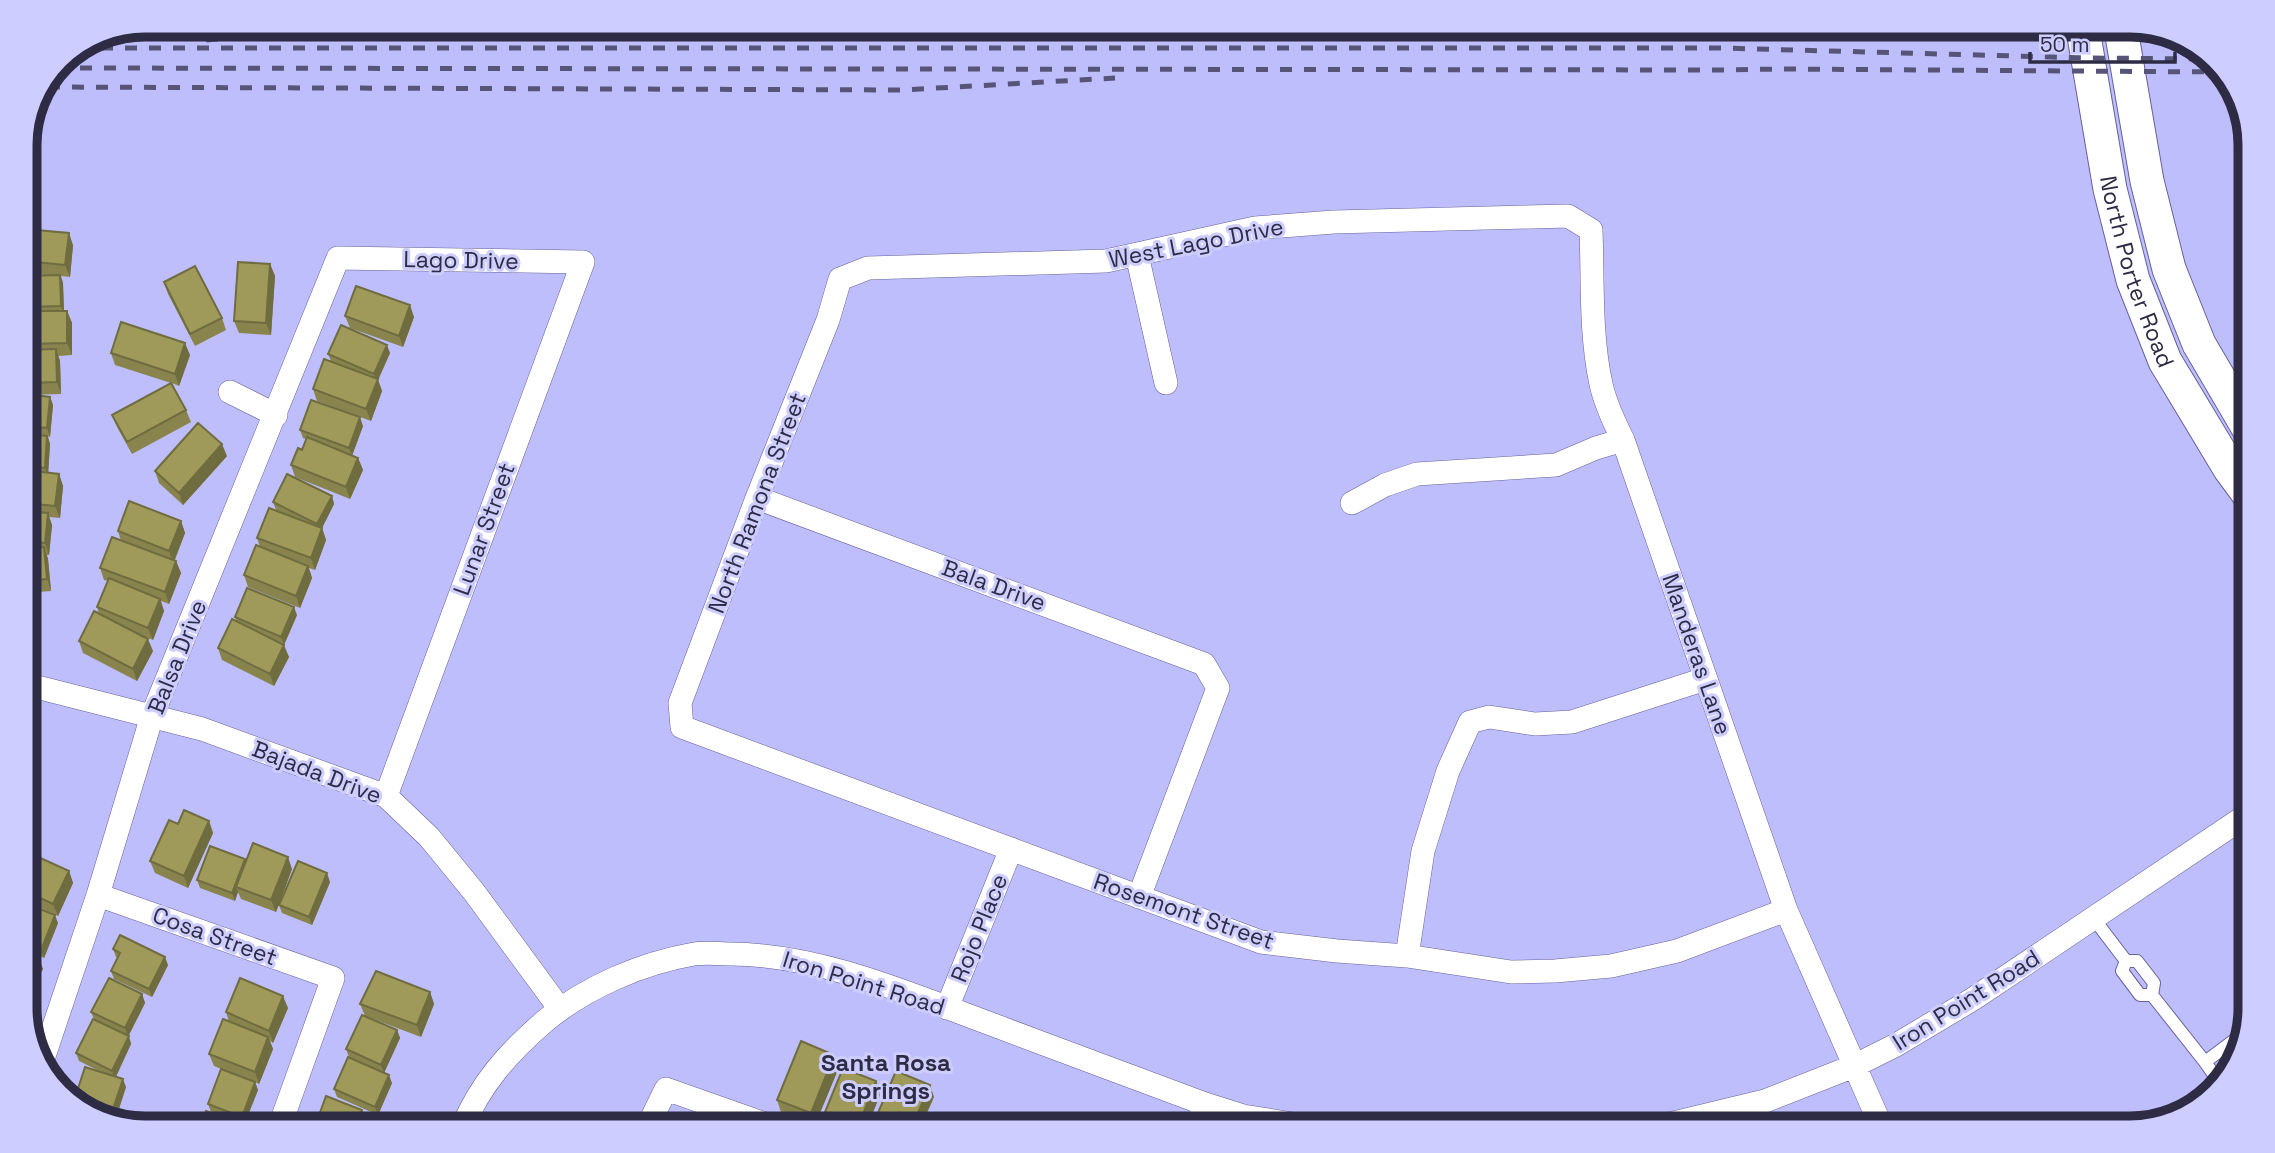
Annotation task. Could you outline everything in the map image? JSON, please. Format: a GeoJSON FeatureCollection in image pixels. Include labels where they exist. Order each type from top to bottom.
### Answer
{"type":"FeatureCollection","features":[{"type":"Feature","properties":{"kind":"street","name":"North Porter Road"},"geometry":{"type":"LineString","coordinates":[[2084,37],[2110,189],[2133,280],[2165,361],[2238,480]]}},
{"type":"Feature","properties":{"kind":"street","name":"North Porter Road"},"geometry":{"type":"LineString","coordinates":[[2122,37],[2147,181],[2169,268],[2199,344],[2238,411]]}},
{"type":"Feature","properties":{"kind":"street","name":"West Lago Drive"},"geometry":{"type":"LineString","coordinates":[[840,279],[868,268],[1106,261],[1255,228],[1334,222],[1568,216],[1591,230]]}},
{"type":"Feature","properties":{"kind":"street","name":"Manderas Lane"},"geometry":{"type":"LineString","coordinates":[[1591,230],[1596,343],[1601,384],[1786,910],[1876,1116]]}},
{"type":"Feature","properties":{"kind":"street"},"geometry":{"type":"LineString","coordinates":[[1137,255],[1166,383]]}},
{"type":"Feature","properties":{"kind":"street","name":"Lago Drive"},"geometry":{"type":"LineString","coordinates":[[338,258],[583,262]]}},
{"type":"Feature","properties":{"kind":"street","name":"Balsa Drive"},"geometry":{"type":"LineString","coordinates":[[46,1051],[98,895],[152,716],[338,258]]}},
{"type":"Feature","properties":{"kind":"street","name":"Lunar Street"},"geometry":{"type":"LineString","coordinates":[[386,796],[583,262]]}},
{"type":"Feature","properties":{"kind":"street","name":"North Ramona Street"},"geometry":{"type":"LineString","coordinates":[[682,727],[680,703],[828,320],[840,279]]}},
{"type":"Feature","properties":{"kind":"street"},"geometry":{"type":"LineString","coordinates":[[230,392],[276,415]]}},
{"type":"Feature","properties":{"kind":"street"},"geometry":{"type":"LineString","coordinates":[[1352,503],[1385,485],[1417,474],[1556,465],[1622,440]]}},
{"type":"Feature","properties":{"kind":"street","name":"Bala Drive"},"geometry":{"type":"LineString","coordinates":[[757,498],[1204,664],[1218,688],[1139,897]]}},
{"type":"Feature","properties":{"kind":"street"},"geometry":{"type":"LineString","coordinates":[[1407,956],[1423,851],[1448,771],[1470,722],[1489,717],[1535,724],[1572,722],[1705,679]]}},
{"type":"Feature","properties":{"kind":"street","name":"Bajada Drive"},"geometry":{"type":"LineString","coordinates":[[37,687],[202,729],[386,796],[429,837],[474,892],[560,1009]]}},
{"type":"Feature","properties":{"kind":"street","name":"Rosemont Street"},"geometry":{"type":"LineString","coordinates":[[682,727],[1261,942],[1407,956],[1511,972],[1555,971],[1611,966],[1677,951],[1786,910]]}},
{"type":"Feature","properties":{"kind":"street","name":"Iron Point Road"},"geometry":{"type":"LineString","coordinates":[[1705,1116],[1765,1101],[1854,1066],[1896,1045],[1973,999],[2238,821]]}},
{"type":"Feature","properties":{"kind":"street","name":"Rojo Place"},"geometry":{"type":"LineString","coordinates":[[947,1008],[1011,849]]}},
{"type":"Feature","properties":{"kind":"street","name":"Cosa Street"},"geometry":{"type":"LineString","coordinates":[[98,895],[333,978],[284,1116]]}},
{"type":"Feature","properties":{"kind":"street","name":"Iron Point Road"},"geometry":{"type":"LineString","coordinates":[[468,1116],[485,1082],[522,1041],[560,1009],[628,972],[695,954],[762,954],[816,964],[876,982],[1243,1116]]}},
{"type":"Feature","properties":{"kind":"street"},"geometry":{"type":"LineString","coordinates":[[652,1116],[666,1089],[740,1116]]}},
{"type":"Feature","properties":{"kind":"street"},"geometry":{"type":"LineString","coordinates":[[1201,1116],[1205,1104]]}},
{"type":"Feature","properties":{"kind":"lane"},"geometry":{"type":"LineString","coordinates":[[2094,919],[2126,961],[2137,961],[2154,983],[2152,995],[2214,1075]]}},
{"type":"Feature","properties":{"kind":"lane"},"geometry":{"type":"LineString","coordinates":[[2205,1062],[2234,1041]]}},
{"type":"Feature","properties":{"kind":"building"},"geometry":{"type":"Polygon","coordinates":[[[37,230],[69,233],[65,265],[37,262],[37,230]]]}},
{"type":"Feature","properties":{"kind":"building"},"geometry":{"type":"Polygon","coordinates":[[[238,262],[270,264],[266,323],[234,321],[238,262]]]}},
{"type":"Feature","properties":{"kind":"building"},"geometry":{"type":"Polygon","coordinates":[[[195,266],[222,318],[190,334],[164,282],[195,266]]]}},
{"type":"Feature","properties":{"kind":"building"},"geometry":{"type":"Polygon","coordinates":[[[60,275],[61,306],[37,307],[37,276],[60,275]]]}},
{"type":"Feature","properties":{"kind":"building"},"geometry":{"type":"Polygon","coordinates":[[[356,286],[410,305],[399,336],[345,316],[356,286]]]}},
{"type":"Feature","properties":{"kind":"building"},"geometry":{"type":"Polygon","coordinates":[[[37,311],[67,311],[67,343],[37,344],[37,311]]]}},
{"type":"Feature","properties":{"kind":"building"},"geometry":{"type":"Polygon","coordinates":[[[121,322],[185,343],[175,374],[111,353],[121,322]]]}},
{"type":"Feature","properties":{"kind":"building"},"geometry":{"type":"Polygon","coordinates":[[[341,325],[387,345],[374,374],[328,354],[341,325]]]}},
{"type":"Feature","properties":{"kind":"building"},"geometry":{"type":"Polygon","coordinates":[[[56,349],[57,382],[37,383],[37,350],[56,349]]]}},
{"type":"Feature","properties":{"kind":"building"},"geometry":{"type":"Polygon","coordinates":[[[324,359],[378,379],[366,409],[313,389],[324,359]]]}},
{"type":"Feature","properties":{"kind":"building"},"geometry":{"type":"Polygon","coordinates":[[[171,383],[186,410],[127,442],[112,415],[171,383]]]}},
{"type":"Feature","properties":{"kind":"building"},"geometry":{"type":"Polygon","coordinates":[[[37,395],[50,397],[47,428],[37,427],[37,395]]]}},
{"type":"Feature","properties":{"kind":"building"},"geometry":{"type":"Polygon","coordinates":[[[311,400],[360,417],[349,448],[300,430],[311,400]]]}},
{"type":"Feature","properties":{"kind":"building"},"geometry":{"type":"Polygon","coordinates":[[[198,423],[222,444],[179,493],[155,471],[198,423]]]}},
{"type":"Feature","properties":{"kind":"building"},"geometry":{"type":"Polygon","coordinates":[[[37,435],[47,436],[45,468],[37,467],[37,435]]]}},
{"type":"Feature","properties":{"kind":"building"},"geometry":{"type":"Polygon","coordinates":[[[307,437],[358,458],[346,487],[291,465],[298,448],[302,450],[307,437]]]}},
{"type":"Feature","properties":{"kind":"building"},"geometry":{"type":"Polygon","coordinates":[[[37,471],[59,474],[55,506],[37,504],[37,471]]]}},
{"type":"Feature","properties":{"kind":"building"},"geometry":{"type":"Polygon","coordinates":[[[287,474],[332,496],[317,524],[273,502],[287,474]]]}},
{"type":"Feature","properties":{"kind":"building"},"geometry":{"type":"Polygon","coordinates":[[[129,501],[181,521],[169,551],[118,531],[129,501]]]}},
{"type":"Feature","properties":{"kind":"building"},"geometry":{"type":"Polygon","coordinates":[[[269,508],[322,528],[311,558],[257,538],[269,508]]]}},
{"type":"Feature","properties":{"kind":"building"},"geometry":{"type":"Polygon","coordinates":[[[37,512],[48,513],[45,543],[37,542],[37,512]]]}},
{"type":"Feature","properties":{"kind":"building"},"geometry":{"type":"Polygon","coordinates":[[[112,537],[176,561],[165,592],[100,568],[112,537]]]}},
{"type":"Feature","properties":{"kind":"building"},"geometry":{"type":"Polygon","coordinates":[[[256,545],[308,566],[296,596],[244,575],[256,545]]]}},
{"type":"Feature","properties":{"kind":"building"},"geometry":{"type":"Polygon","coordinates":[[[44,547],[47,579],[37,580],[37,548],[44,547]]]}},
{"type":"Feature","properties":{"kind":"building"},"geometry":{"type":"Polygon","coordinates":[[[109,578],[160,599],[148,628],[97,607],[109,578]]]}},
{"type":"Feature","properties":{"kind":"building"},"geometry":{"type":"Polygon","coordinates":[[[247,588],[294,607],[281,637],[235,617],[247,588]]]}},
{"type":"Feature","properties":{"kind":"building"},"geometry":{"type":"Polygon","coordinates":[[[94,611],[148,639],[133,669],[79,641],[94,611]]]}},
{"type":"Feature","properties":{"kind":"building"},"geometry":{"type":"Polygon","coordinates":[[[232,619],[284,645],[270,674],[218,648],[232,619]]]}},
{"type":"Feature","properties":{"kind":"building"},"geometry":{"type":"Polygon","coordinates":[[[184,810],[209,821],[184,876],[150,861],[169,820],[178,824],[184,810]]]}},
{"type":"Feature","properties":{"kind":"building"},"geometry":{"type":"Polygon","coordinates":[[[253,843],[288,857],[271,900],[236,887],[253,843]]]}},
{"type":"Feature","properties":{"kind":"building"},"geometry":{"type":"Polygon","coordinates":[[[210,846],[245,859],[232,893],[197,880],[210,846]]]}},
{"type":"Feature","properties":{"kind":"building"},"geometry":{"type":"Polygon","coordinates":[[[37,856],[69,871],[53,904],[37,897],[37,856]]]}},
{"type":"Feature","properties":{"kind":"building"},"geometry":{"type":"Polygon","coordinates":[[[298,861],[327,873],[309,917],[279,905],[298,861]]]}},
{"type":"Feature","properties":{"kind":"building"},"geometry":{"type":"Polygon","coordinates":[[[37,908],[55,915],[41,950],[37,948],[37,908]]]}},
{"type":"Feature","properties":{"kind":"building"},"geometry":{"type":"Polygon","coordinates":[[[120,935],[165,957],[149,989],[111,971],[120,953],[113,949],[120,935]]]}},
{"type":"Feature","properties":{"kind":"building"},"geometry":{"type":"Polygon","coordinates":[[[376,971],[430,992],[417,1025],[360,1004],[376,971]]]}},
{"type":"Feature","properties":{"kind":"building"},"geometry":{"type":"Polygon","coordinates":[[[109,978],[142,994],[125,1028],[91,1012],[109,978]]]}},
{"type":"Feature","properties":{"kind":"building"},"geometry":{"type":"Polygon","coordinates":[[[240,978],[283,996],[269,1031],[226,1012],[240,978]]]}},
{"type":"Feature","properties":{"kind":"building"},"geometry":{"type":"Polygon","coordinates":[[[362,1015],[397,1030],[381,1065],[346,1049],[362,1015]]]}},
{"type":"Feature","properties":{"kind":"building"},"geometry":{"type":"Polygon","coordinates":[[[93,1019],[129,1036],[112,1071],[76,1053],[93,1019]]]}},
{"type":"Feature","properties":{"kind":"building"},"geometry":{"type":"Polygon","coordinates":[[[223,1019],[268,1037],[255,1072],[209,1054],[223,1019]]]}},
{"type":"Feature","properties":{"kind":"building"},"geometry":{"type":"Polygon","coordinates":[[[801,1041],[834,1055],[811,1113],[777,1100],[801,1041]]]}},
{"type":"Feature","properties":{"kind":"building"},"geometry":{"type":"Polygon","coordinates":[[[348,1057],[389,1075],[375,1107],[334,1089],[348,1057]]]}},
{"type":"Feature","properties":{"kind":"building"},"geometry":{"type":"Polygon","coordinates":[[[85,1067],[123,1079],[112,1111],[77,1092],[85,1067]]]}},
{"type":"Feature","properties":{"kind":"building"},"geometry":{"type":"Polygon","coordinates":[[[843,1068],[876,1081],[862,1116],[823,1116],[843,1068]]]}},
{"type":"Feature","properties":{"kind":"building"},"geometry":{"type":"Polygon","coordinates":[[[221,1069],[255,1082],[242,1116],[208,1104],[221,1069]]]}},
{"type":"Feature","properties":{"kind":"building"},"geometry":{"type":"Polygon","coordinates":[[[896,1071],[930,1085],[917,1116],[877,1116],[896,1071]]]}},
{"type":"Feature","properties":{"kind":"building"},"geometry":{"type":"Polygon","coordinates":[[[326,1096],[362,1110],[360,1116],[319,1116],[326,1096]]]}},
{"type":"Feature","properties":{"kind":"building"},"geometry":{"type":"Polygon","coordinates":[[[206,1111],[220,1116],[204,1116],[206,1111]]]}},
{"type":"Feature","properties":{"kind":"railway"},"geometry":{"type":"LineString","coordinates":[[206,40],[239,37]]}},
{"type":"Feature","properties":{"kind":"railway"},"geometry":{"type":"LineString","coordinates":[[98,48],[1720,48],[2195,59]]}},
{"type":"Feature","properties":{"kind":"railway"},"geometry":{"type":"LineString","coordinates":[[70,68],[1781,69],[2209,72]]}},
{"type":"Feature","properties":{"kind":"railway"},"geometry":{"type":"LineString","coordinates":[[54,87],[902,90],[1115,78]]}},
{"type":"Feature","properties":{"kind":"district","name":"Santa Rosa Springs"},"geometry":{"type":"Point","coordinates":[886,1076]}}]}
